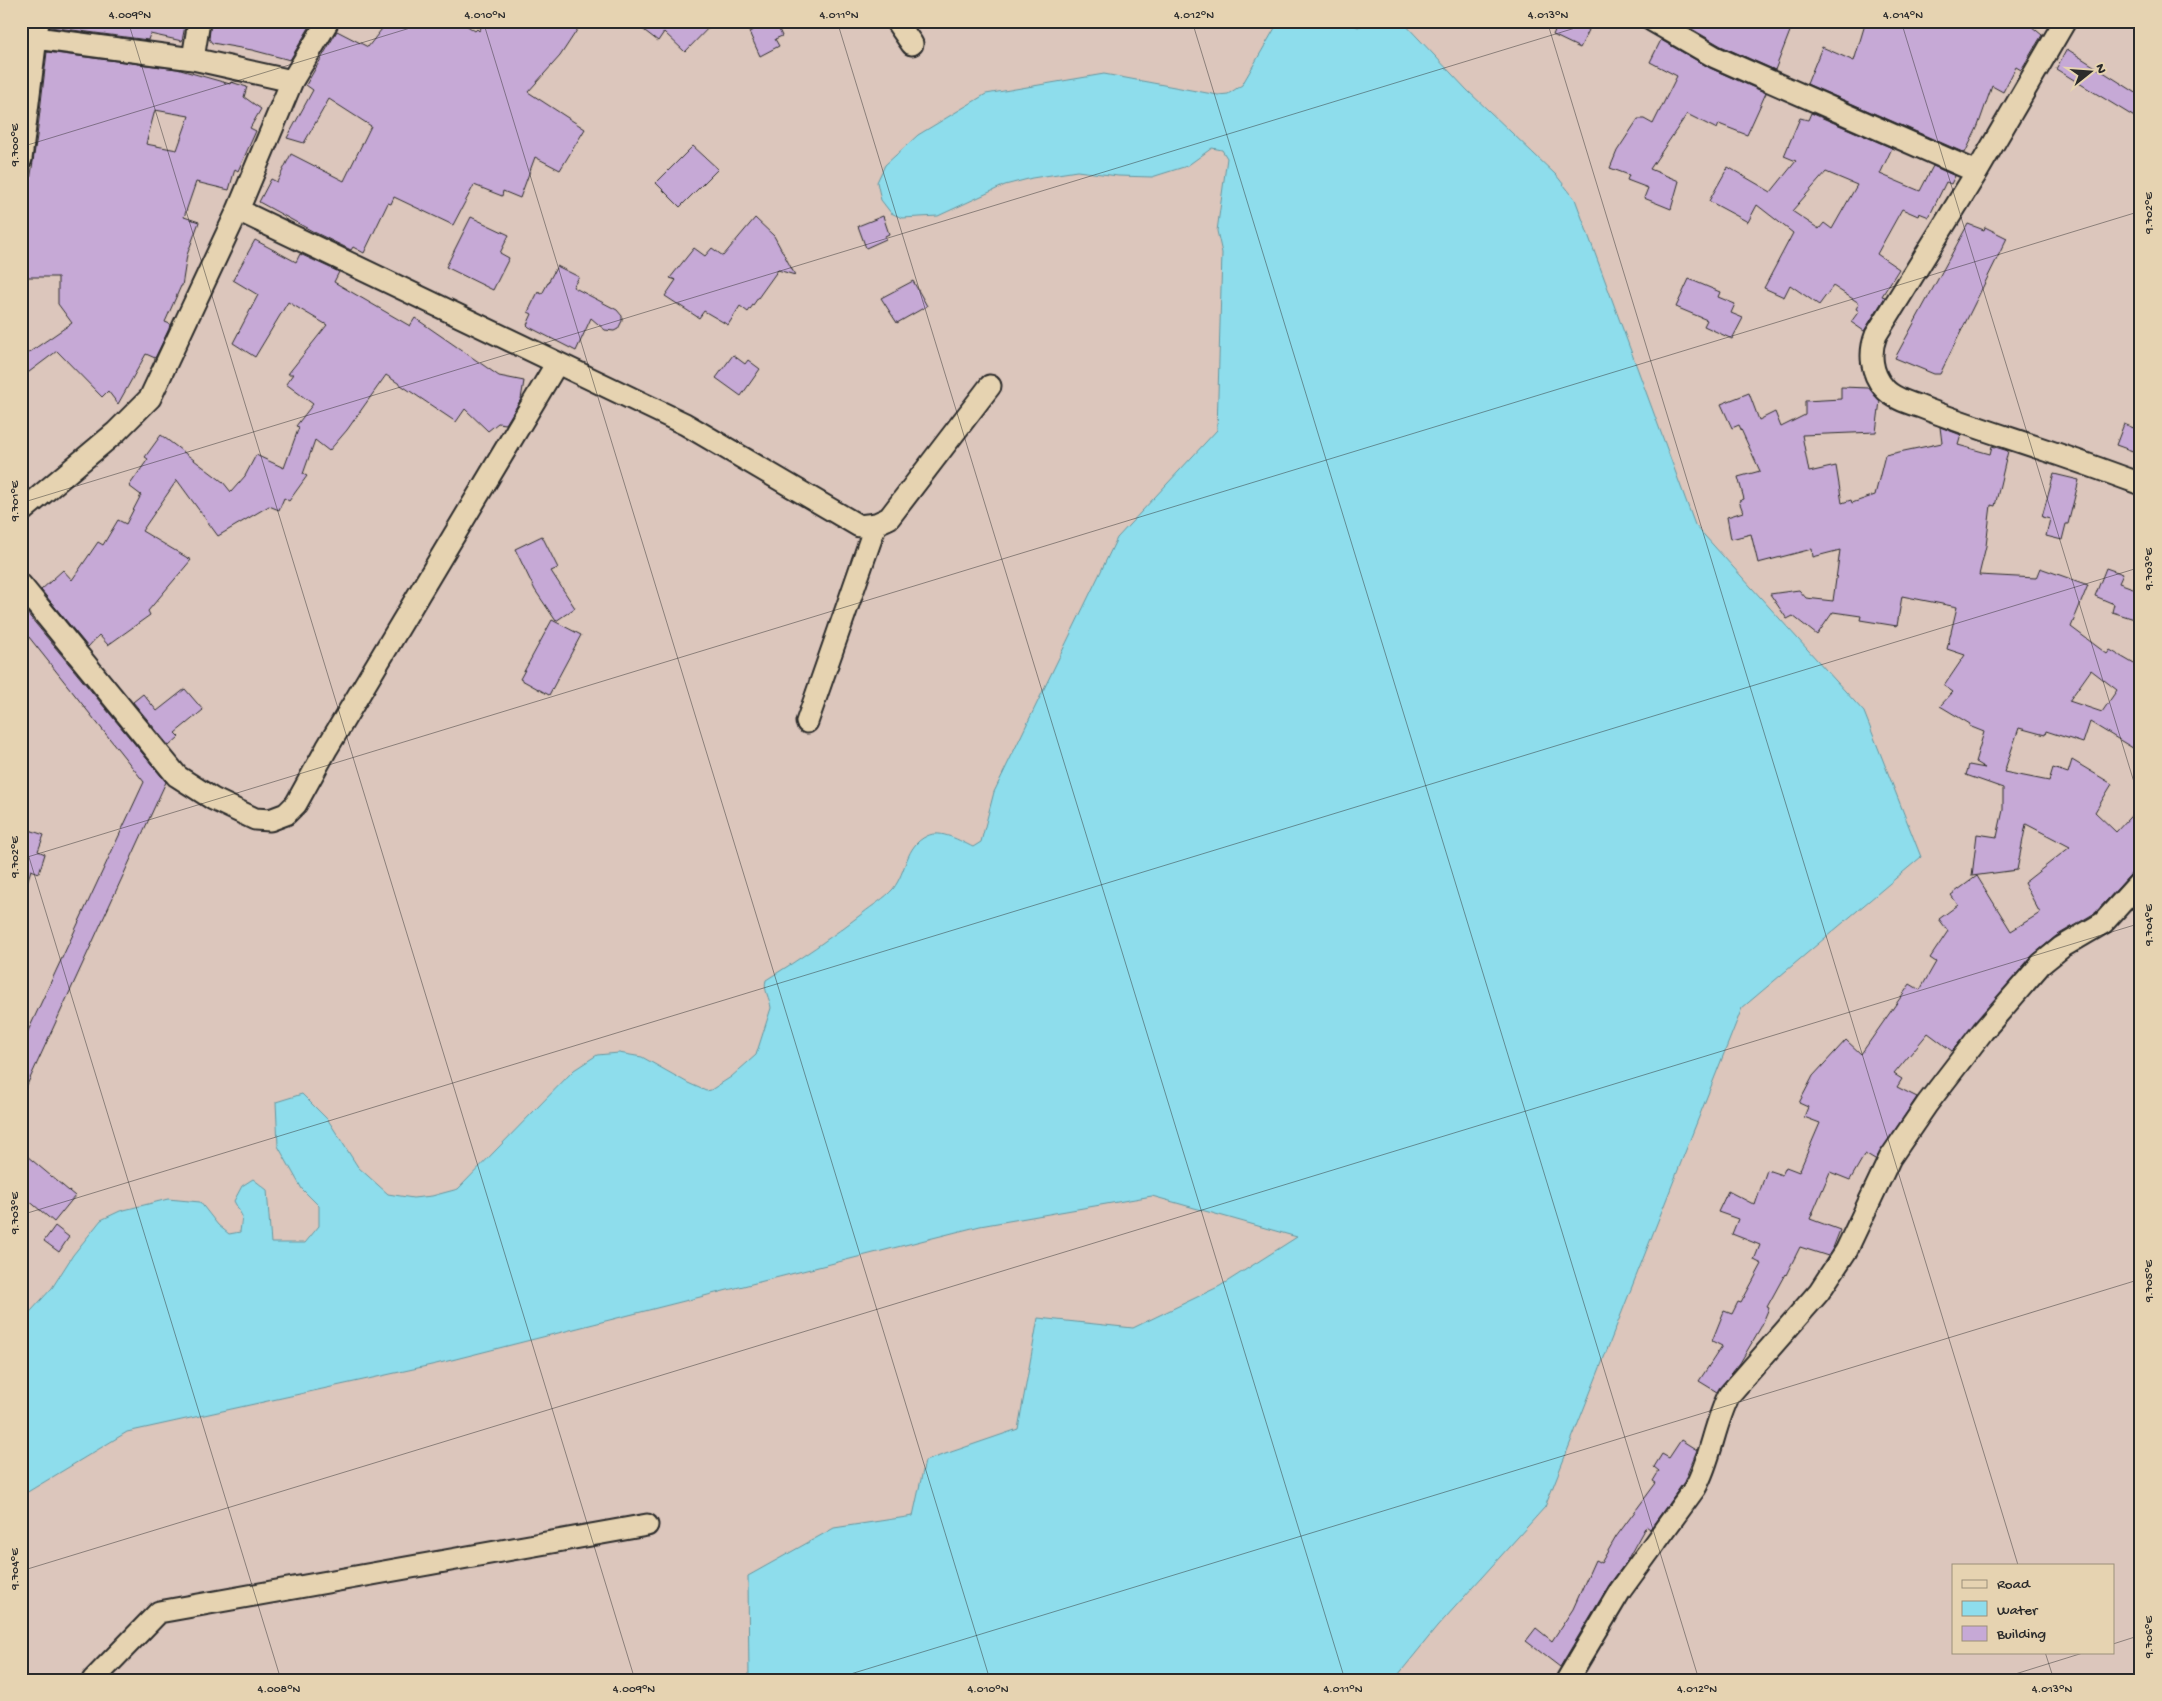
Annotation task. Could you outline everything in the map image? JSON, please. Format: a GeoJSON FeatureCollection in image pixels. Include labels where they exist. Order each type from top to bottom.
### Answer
{"type":"FeatureCollection","features":[{"type":"Feature","properties":{"kind":"street"},"geometry":{"type":"LineString","coordinates":[[193,59],[199,21]]}},
{"type":"Feature","properties":{"kind":"street"},"geometry":{"type":"LineString","coordinates":[[21,512],[116,432],[150,398],[238,210],[292,82],[328,21]]}},
{"type":"Feature","properties":{"kind":"street"},"geometry":{"type":"LineString","coordinates":[[896,21],[912,44]]}},
{"type":"Feature","properties":{"kind":"street"},"geometry":{"type":"LineString","coordinates":[[1653,21],[1715,57],[1977,172]]}},
{"type":"Feature","properties":{"kind":"street"},"geometry":{"type":"LineString","coordinates":[[2065,21],[1977,172],[1876,335],[1872,346],[1872,361],[1876,375],[1884,389],[1899,398],[1958,422],[2052,452],[2141,484]]}},
{"type":"Feature","properties":{"kind":"street"},"geometry":{"type":"LineString","coordinates":[[21,159],[32,32],[193,59],[292,82]]}},
{"type":"Feature","properties":{"kind":"street"},"geometry":{"type":"LineString","coordinates":[[238,210],[685,424],[859,526],[876,524],[889,518],[990,386]]}},
{"type":"Feature","properties":{"kind":"street"},"geometry":{"type":"LineString","coordinates":[[21,585],[177,776],[213,799],[255,819],[270,820],[286,814],[296,804],[327,748],[557,363]]}},
{"type":"Feature","properties":{"kind":"street"},"geometry":{"type":"LineString","coordinates":[[808,722],[876,524]]}},
{"type":"Feature","properties":{"kind":"street"},"geometry":{"type":"LineString","coordinates":[[1567,1680],[1620,1591],[1695,1488],[1701,1477],[1719,1415],[1729,1395],[1819,1292],[1846,1251],[1890,1158],[1927,1104],[1983,1031],[2041,964],[2062,947],[2103,923],[2141,881]]}},
{"type":"Feature","properties":{"kind":"street"},"geometry":{"type":"LineString","coordinates":[[93,1680],[159,1612],[647,1525]]}},
{"type":"Feature","properties":{"kind":"water"},"geometry":{"type":"Polygon","coordinates":[[[1279,21],[1344,21],[1358,27],[1374,21],[1402,21],[1467,90],[1556,175],[1575,199],[1695,525],[1864,712],[1921,857],[1742,1008],[1545,1507],[1437,1627],[1394,1680],[749,1680],[748,1576],[834,1528],[913,1516],[925,1461],[1018,1429],[1038,1318],[1133,1328],[1220,1286],[1297,1237],[1152,1196],[980,1226],[436,1364],[127,1432],[21,1496],[21,1322],[52,1288],[73,1255],[101,1220],[120,1211],[168,1199],[200,1202],[218,1225],[229,1234],[240,1232],[242,1216],[234,1201],[242,1186],[253,1179],[267,1190],[271,1243],[305,1243],[319,1226],[319,1206],[302,1189],[278,1146],[276,1102],[302,1094],[328,1120],[358,1167],[388,1194],[413,1198],[432,1196],[458,1189],[574,1070],[597,1055],[619,1053],[642,1057],[688,1083],[706,1091],[711,1090],[731,1077],[756,1055],[771,1008],[765,987],[766,980],[828,939],[890,892],[898,882],[910,852],[920,840],[932,834],[938,834],[973,847],[981,842],[994,792],[1117,538],[1217,430],[1222,253],[1217,231],[1227,158],[1222,150],[1212,148],[1187,166],[1152,177],[1118,176],[1077,171],[1032,178],[1005,185],[938,216],[902,218],[891,213],[881,200],[877,182],[885,165],[918,135],[986,94],[1104,74],[1218,95],[1228,94],[1242,85],[1279,21]]]}},
{"type":"Feature","properties":{"kind":"building"},"geometry":{"type":"Polygon","coordinates":[[[50,21],[186,21],[182,41],[150,34],[148,40],[50,27],[50,21]]]}},
{"type":"Feature","properties":{"kind":"building"},"geometry":{"type":"Polygon","coordinates":[[[211,21],[313,21],[290,60],[252,50],[212,43],[209,39],[211,21]]]}},
{"type":"Feature","properties":{"kind":"building"},"geometry":{"type":"Polygon","coordinates":[[[388,21],[460,21],[475,31],[477,29],[479,31],[485,21],[583,21],[560,56],[528,92],[585,129],[560,170],[535,157],[520,198],[503,191],[502,196],[474,185],[453,225],[394,197],[391,204],[388,203],[364,253],[353,247],[351,250],[259,202],[271,179],[277,182],[291,154],[344,181],[371,126],[329,99],[304,143],[287,138],[313,90],[306,85],[337,31],[368,47],[388,21]]]}},
{"type":"Feature","properties":{"kind":"building"},"geometry":{"type":"Polygon","coordinates":[[[632,21],[715,21],[685,52],[664,32],[658,41],[632,21]]]}},
{"type":"Feature","properties":{"kind":"building"},"geometry":{"type":"Polygon","coordinates":[[[752,21],[775,21],[782,36],[775,39],[779,46],[760,56],[749,32],[755,29],[752,21]]]}},
{"type":"Feature","properties":{"kind":"building"},"geometry":{"type":"Polygon","coordinates":[[[1559,21],[1574,21],[1589,30],[1580,48],[1553,35],[1559,21]]]}},
{"type":"Feature","properties":{"kind":"building"},"geometry":{"type":"Polygon","coordinates":[[[1678,21],[1794,21],[1775,70],[1721,46],[1678,21]]]}},
{"type":"Feature","properties":{"kind":"building"},"geometry":{"type":"Polygon","coordinates":[[[1866,21],[2020,21],[2031,26],[2042,35],[2021,70],[2016,67],[2003,92],[1992,86],[1978,126],[1965,153],[1807,84],[1822,47],[1854,61],[1866,21]]]}},
{"type":"Feature","properties":{"kind":"building"},"geometry":{"type":"Polygon","coordinates":[[[1661,40],[1710,68],[1766,93],[1747,135],[1719,124],[1717,129],[1687,114],[1650,169],[1679,181],[1671,209],[1644,198],[1648,188],[1627,180],[1629,175],[1610,168],[1617,151],[1638,119],[1644,119],[1653,124],[1677,76],[1650,62],[1661,40]]]}},
{"type":"Feature","properties":{"kind":"building"},"geometry":{"type":"Polygon","coordinates":[[[2067,49],[2141,96],[2141,121],[2056,69],[2067,49]]]}},
{"type":"Feature","properties":{"kind":"building"},"geometry":{"type":"Polygon","coordinates":[[[47,52],[177,69],[230,84],[231,82],[247,87],[244,97],[261,109],[250,128],[256,131],[238,171],[235,169],[229,190],[196,182],[184,217],[199,222],[187,255],[182,286],[165,322],[170,324],[169,329],[155,358],[146,354],[118,404],[108,391],[102,397],[57,351],[21,378],[21,358],[72,323],[58,304],[58,277],[21,277],[21,224],[26,224],[28,187],[37,136],[47,52]],[[155,110],[146,144],[177,150],[189,116],[155,110]]]}},
{"type":"Feature","properties":{"kind":"building"},"geometry":{"type":"Polygon","coordinates":[[[1811,113],[1892,148],[1880,174],[1920,191],[1933,166],[1955,176],[1951,184],[1946,182],[1929,217],[1919,213],[1918,216],[1902,209],[1877,254],[1899,269],[1882,296],[1885,297],[1864,331],[1851,322],[1859,311],[1856,309],[1859,303],[1833,286],[1819,305],[1790,285],[1784,297],[1764,288],[1793,233],[1757,205],[1748,222],[1709,201],[1728,167],[1771,192],[1796,161],[1784,156],[1800,118],[1808,120],[1811,113]],[[1826,172],[1792,211],[1819,229],[1824,223],[1832,229],[1857,185],[1826,172]]]}},
{"type":"Feature","properties":{"kind":"building"},"geometry":{"type":"Polygon","coordinates":[[[693,146],[718,169],[680,207],[656,183],[693,146]]]}},
{"type":"Feature","properties":{"kind":"building"},"geometry":{"type":"Polygon","coordinates":[[[883,216],[889,234],[885,236],[886,239],[866,248],[858,226],[883,216]]]}},
{"type":"Feature","properties":{"kind":"building"},"geometry":{"type":"Polygon","coordinates":[[[471,217],[509,235],[500,253],[509,258],[493,290],[446,267],[471,217]]]}},
{"type":"Feature","properties":{"kind":"building"},"geometry":{"type":"Polygon","coordinates":[[[755,218],[774,236],[795,275],[778,270],[748,312],[740,306],[728,325],[704,311],[699,318],[665,296],[676,280],[670,278],[694,248],[705,256],[712,248],[723,256],[755,218]]]}},
{"type":"Feature","properties":{"kind":"building"},"geometry":{"type":"Polygon","coordinates":[[[1968,224],[1984,230],[1985,227],[2007,238],[1940,374],[1934,374],[1895,358],[1968,224]]]}},
{"type":"Feature","properties":{"kind":"building"},"geometry":{"type":"Polygon","coordinates":[[[255,240],[296,262],[300,254],[339,272],[334,282],[410,326],[415,318],[499,376],[524,381],[521,399],[506,424],[498,423],[488,431],[465,409],[456,422],[386,375],[347,430],[329,451],[315,440],[303,474],[307,476],[289,501],[284,498],[279,510],[269,506],[218,536],[177,480],[142,531],[191,560],[148,611],[150,615],[108,645],[99,635],[88,647],[41,590],[63,570],[72,580],[98,542],[103,545],[118,520],[126,524],[141,495],[129,486],[148,459],[145,457],[161,435],[223,482],[231,492],[245,476],[256,455],[284,468],[299,427],[296,426],[313,404],[286,384],[293,374],[288,374],[327,325],[288,302],[255,357],[233,343],[258,295],[233,280],[255,240]]]}},
{"type":"Feature","properties":{"kind":"building"},"geometry":{"type":"Polygon","coordinates":[[[557,266],[579,277],[573,287],[617,310],[622,316],[618,329],[614,331],[605,330],[591,318],[576,351],[527,325],[532,314],[528,312],[538,292],[542,294],[557,266]]]}},
{"type":"Feature","properties":{"kind":"building"},"geometry":{"type":"Polygon","coordinates":[[[1689,279],[1720,292],[1718,297],[1735,304],[1731,313],[1743,318],[1732,339],[1704,326],[1707,320],[1676,307],[1689,279]]]}},
{"type":"Feature","properties":{"kind":"building"},"geometry":{"type":"Polygon","coordinates":[[[913,281],[927,306],[897,323],[881,298],[913,281]]]}},
{"type":"Feature","properties":{"kind":"building"},"geometry":{"type":"Polygon","coordinates":[[[733,355],[745,364],[748,360],[760,369],[741,396],[716,378],[733,355]]]}},
{"type":"Feature","properties":{"kind":"building"},"geometry":{"type":"Polygon","coordinates":[[[1841,387],[1869,388],[1880,401],[1876,432],[1802,435],[1809,472],[1836,466],[1842,503],[1851,500],[1852,503],[1875,495],[1885,455],[1942,443],[1940,427],[1961,435],[1958,445],[1990,454],[1992,446],[2008,451],[1995,506],[1991,505],[1986,546],[1979,575],[2036,578],[2040,568],[2088,585],[2071,627],[2107,654],[2110,650],[2141,668],[2141,753],[2090,722],[2083,743],[2046,731],[2045,735],[2019,728],[2004,772],[2049,781],[2053,768],[2068,773],[2072,760],[2112,784],[2095,812],[2116,832],[2141,805],[2141,867],[2132,873],[2095,913],[2056,936],[2032,956],[1952,1051],[1928,1033],[1894,1074],[1902,1079],[1897,1087],[1917,1097],[1875,1160],[1865,1154],[1850,1180],[1830,1172],[1810,1219],[1840,1230],[1833,1248],[1828,1256],[1800,1247],[1767,1307],[1769,1308],[1761,1327],[1740,1363],[1717,1392],[1699,1381],[1722,1346],[1712,1341],[1724,1311],[1732,1314],[1738,1302],[1741,1303],[1762,1264],[1754,1260],[1760,1245],[1732,1234],[1738,1219],[1718,1212],[1728,1191],[1755,1205],[1767,1170],[1782,1175],[1786,1167],[1799,1172],[1820,1123],[1804,1117],[1808,1107],[1799,1103],[1813,1076],[1846,1040],[1861,1054],[1910,984],[1920,990],[1936,962],[1930,958],[1948,931],[1939,919],[1958,905],[1951,895],[1977,876],[2011,931],[2040,913],[2024,883],[2070,847],[2026,824],[2017,870],[1972,876],[1977,834],[1997,837],[2003,810],[2003,788],[1966,775],[1969,765],[1985,768],[1975,762],[1984,732],[1969,726],[1970,724],[1940,706],[1953,692],[1944,686],[1965,655],[1947,649],[1957,607],[1902,596],[1897,626],[1860,620],[1861,616],[1833,612],[1817,635],[1793,616],[1787,619],[1770,594],[1799,590],[1806,598],[1833,601],[1840,550],[1813,557],[1812,549],[1758,563],[1751,534],[1731,539],[1727,517],[1743,512],[1739,501],[1744,499],[1738,477],[1760,471],[1739,425],[1732,428],[1721,404],[1749,393],[1759,420],[1775,412],[1781,427],[1805,415],[1805,401],[1841,399],[1841,387]],[[2091,670],[2069,701],[2102,712],[2117,690],[2091,670]]]}},
{"type":"Feature","properties":{"kind":"building"},"geometry":{"type":"Polygon","coordinates":[[[2124,424],[2141,431],[2141,454],[2116,445],[2124,424]]]}},
{"type":"Feature","properties":{"kind":"building"},"geometry":{"type":"Polygon","coordinates":[[[2054,474],[2079,480],[2062,540],[2046,536],[2050,519],[2042,517],[2054,474]]]}},
{"type":"Feature","properties":{"kind":"building"},"geometry":{"type":"Polygon","coordinates":[[[542,536],[558,568],[551,571],[575,608],[556,621],[535,590],[515,549],[542,536]]]}},
{"type":"Feature","properties":{"kind":"building"},"geometry":{"type":"Polygon","coordinates":[[[2106,568],[2123,574],[2119,583],[2141,591],[2141,621],[2112,612],[2114,604],[2095,596],[2106,568]]]}},
{"type":"Feature","properties":{"kind":"building"},"geometry":{"type":"Polygon","coordinates":[[[22,607],[166,782],[21,1098],[21,1046],[144,782],[21,627],[22,607]]]}},
{"type":"Feature","properties":{"kind":"building"},"geometry":{"type":"Polygon","coordinates":[[[552,620],[581,635],[549,695],[520,679],[552,620]]]}},
{"type":"Feature","properties":{"kind":"building"},"geometry":{"type":"Polygon","coordinates":[[[185,689],[203,710],[175,733],[179,737],[169,746],[133,702],[143,694],[157,711],[185,689]]]}},
{"type":"Feature","properties":{"kind":"building"},"geometry":{"type":"Polygon","coordinates":[[[21,827],[44,835],[38,851],[45,854],[39,873],[31,870],[24,892],[21,892],[21,827]]]}},
{"type":"Feature","properties":{"kind":"building"},"geometry":{"type":"Polygon","coordinates":[[[21,1151],[75,1196],[54,1222],[21,1194],[21,1151]]]}},
{"type":"Feature","properties":{"kind":"building"},"geometry":{"type":"Polygon","coordinates":[[[55,1226],[69,1237],[59,1252],[44,1241],[55,1226]]]}},
{"type":"Feature","properties":{"kind":"building"},"geometry":{"type":"Polygon","coordinates":[[[1681,1440],[1697,1450],[1684,1482],[1650,1529],[1646,1526],[1626,1562],[1609,1585],[1560,1667],[1526,1641],[1536,1628],[1552,1641],[1573,1609],[1595,1560],[1601,1563],[1616,1537],[1656,1483],[1653,1481],[1659,1471],[1654,1467],[1662,1454],[1669,1458],[1681,1440]]]}}]}
